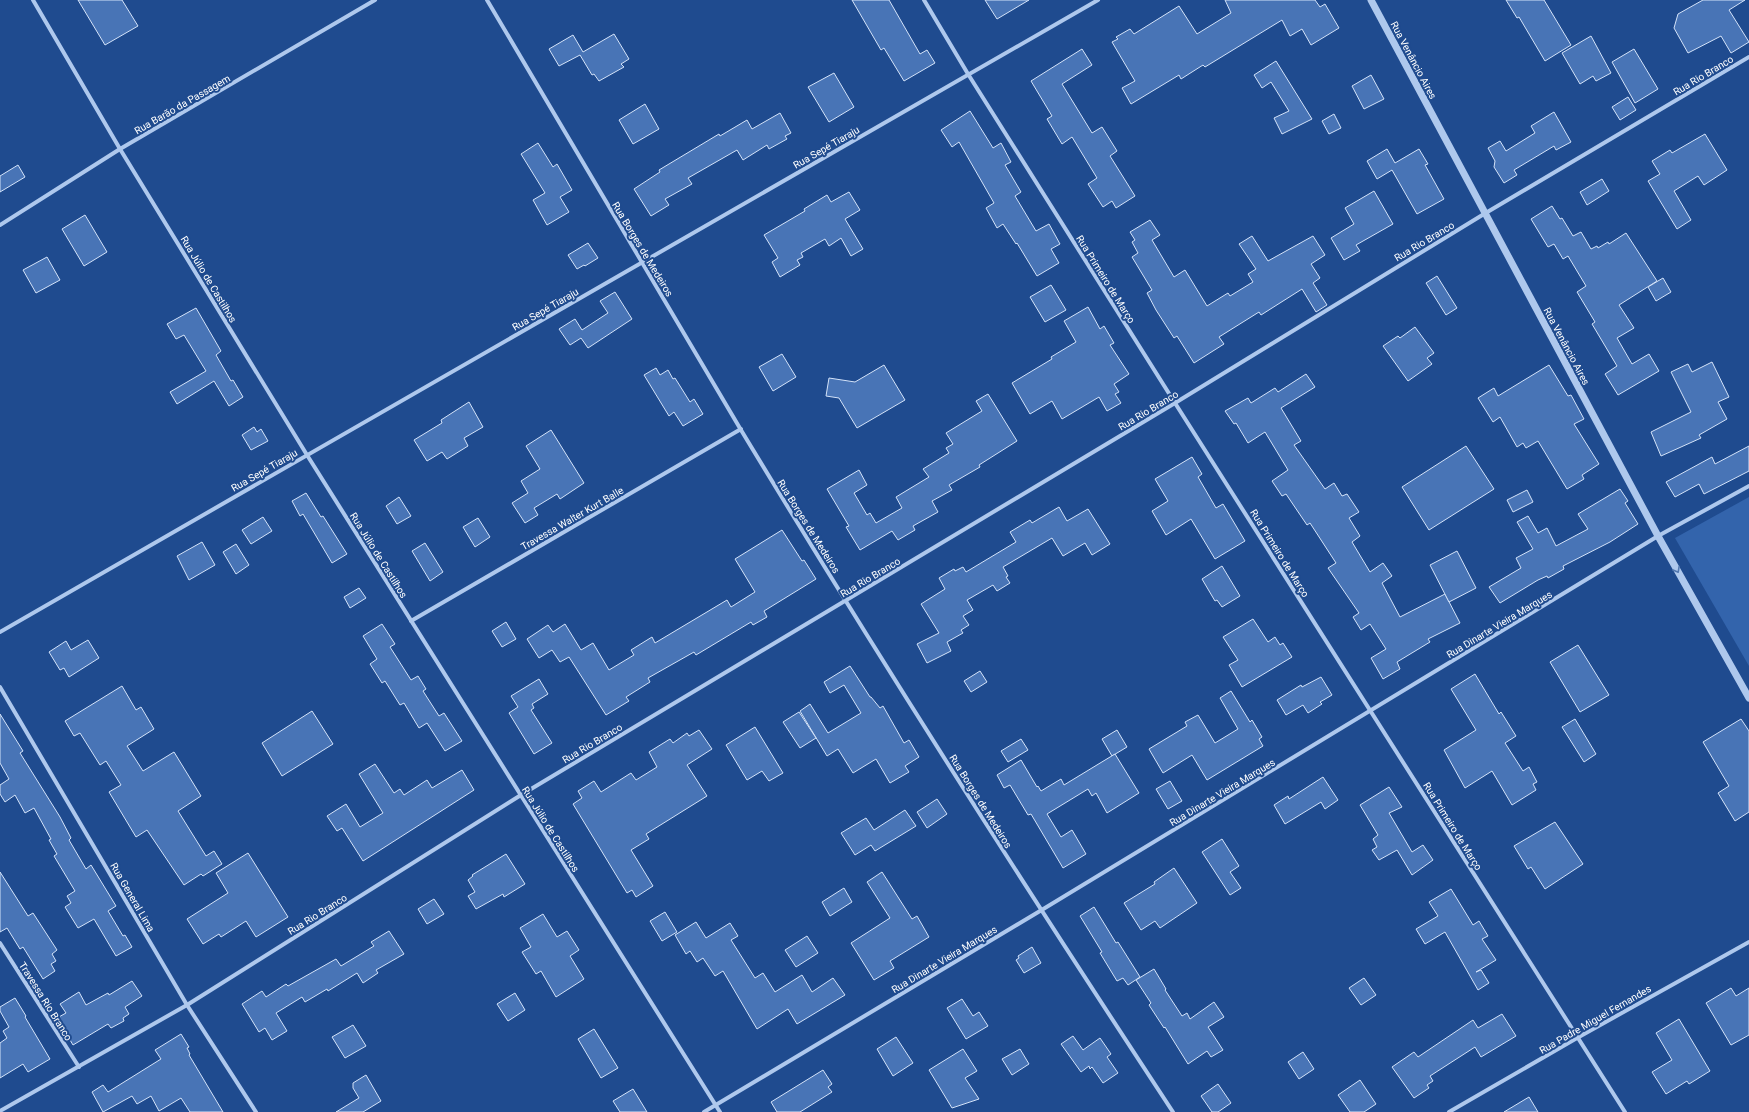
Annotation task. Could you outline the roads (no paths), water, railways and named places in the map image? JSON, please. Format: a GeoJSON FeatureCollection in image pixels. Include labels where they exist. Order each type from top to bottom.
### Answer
{"type":"FeatureCollection","features":[{"type":"Feature","properties":{"kind":"street","name":"Rua Júlio de Castilhos"},"geometry":{"type":"LineString","coordinates":[[33,0],[120,149],[307,455],[720,1112]]}},
{"type":"Feature","properties":{"kind":"street","name":"Rua Barão da Passagem"},"geometry":{"type":"LineString","coordinates":[[0,225],[120,149],[375,0]]}},
{"type":"Feature","properties":{"kind":"street","name":"Rua Borges de Medeiros"},"geometry":{"type":"LineString","coordinates":[[487,0],[641,263],[846,600],[1040,910],[1173,1112]]}},
{"type":"Feature","properties":{"kind":"street","name":"Rua Primeiro de Março"},"geometry":{"type":"LineString","coordinates":[[924,0],[968,74],[1175,403],[1625,1112]]}},
{"type":"Feature","properties":{"kind":"street","name":"Rua Sepé Tiaraju"},"geometry":{"type":"LineString","coordinates":[[0,632],[1098,0]]}},
{"type":"Feature","properties":{"kind":"street","name":"Rua Venâncio Aires"},"geometry":{"type":"LineString","coordinates":[[1371,0],[1484,214],[1658,536],[1749,698]]}},
{"type":"Feature","properties":{"kind":"street","name":"Rua Rio Branco"},"geometry":{"type":"LineString","coordinates":[[0,1111],[187,1005],[521,795],[1175,403],[1484,214],[1749,57]]}},
{"type":"Feature","properties":{"kind":"street","name":"Travessa Walter Kurt Balle"},"geometry":{"type":"LineString","coordinates":[[411,622],[741,429]]}},
{"type":"Feature","properties":{"kind":"street","name":"Rua Dinarte Vieira Marques"},"geometry":{"type":"LineString","coordinates":[[704,1112],[1371,711],[1658,536],[1749,486]]}},
{"type":"Feature","properties":{"kind":"street","name":"Rua General Lima"},"geometry":{"type":"LineString","coordinates":[[0,687],[187,1005],[256,1112]]}},
{"type":"Feature","properties":{"kind":"street","name":"Rua Padre Miguel Fernandes"},"geometry":{"type":"LineString","coordinates":[[1449,1112],[1577,1038],[1749,942]]}},
{"type":"Feature","properties":{"kind":"street","name":"Travessa Rio Branco"},"geometry":{"type":"LineString","coordinates":[[0,943],[79,1067]]}}]}
